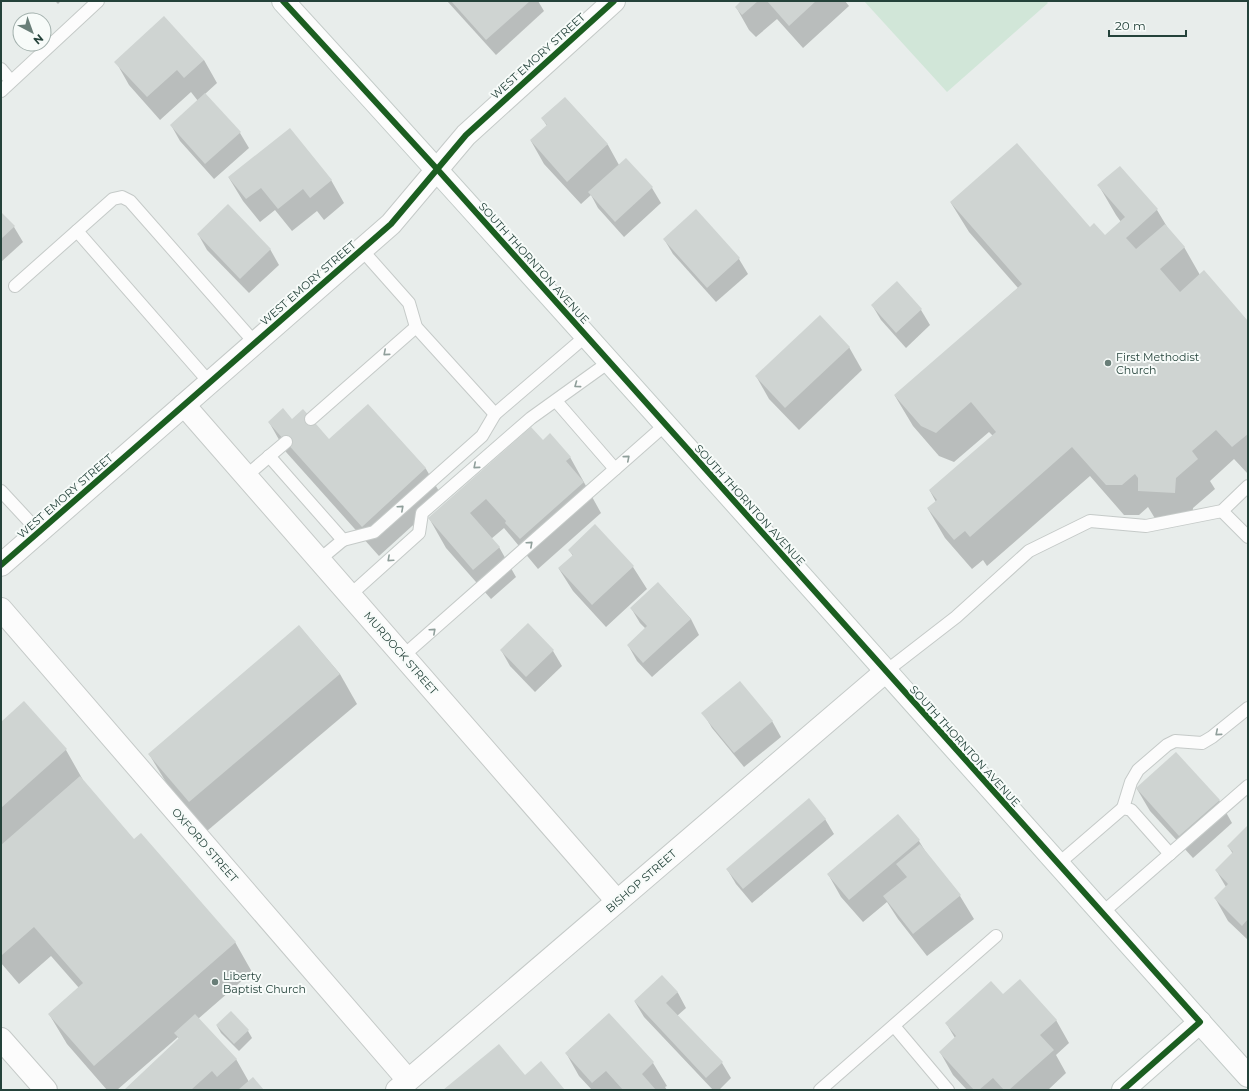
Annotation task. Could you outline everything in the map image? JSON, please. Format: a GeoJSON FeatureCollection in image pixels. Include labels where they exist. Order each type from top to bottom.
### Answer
{"type":"FeatureCollection","features":[{"type":"Feature","properties":{"kind":"street","name":"SOUTH THORNTON AVENUE"},"geometry":{"type":"LineString","coordinates":[[284,1],[438,170],[1248,1076]]}},
{"type":"Feature","properties":{"kind":"street","name":"WEST EMORY STREET"},"geometry":{"type":"LineString","coordinates":[[1,565],[391,224],[466,135],[614,1]]}},
{"type":"Feature","properties":{"kind":"street","name":"MURDOCK STREET"},"geometry":{"type":"LineString","coordinates":[[184,405],[617,901]]}},
{"type":"Feature","properties":{"kind":"street","name":"OXFORD STREET"},"geometry":{"type":"LineString","coordinates":[[1,609],[402,1085]]}},
{"type":"Feature","properties":{"kind":"street","name":"BISHOP STREET"},"geometry":{"type":"LineString","coordinates":[[402,1085],[886,672]]}},
{"type":"Feature","properties":{"kind":"street"},"geometry":{"type":"LineString","coordinates":[[1123,1090],[1200,1022]]}},
{"type":"Feature","properties":{"kind":"street"},"geometry":{"type":"LineString","coordinates":[[1,1039],[46,1090]]}},
{"type":"Feature","properties":{"kind":"lane"},"geometry":{"type":"LineString","coordinates":[[1,91],[98,1]]}},
{"type":"Feature","properties":{"kind":"lane"},"geometry":{"type":"LineString","coordinates":[[1,70],[11,81]]}},
{"type":"Feature","properties":{"kind":"lane"},"geometry":{"type":"LineString","coordinates":[[15,286],[113,199],[122,197],[130,201],[255,343]]}},
{"type":"Feature","properties":{"kind":"lane"},"geometry":{"type":"LineString","coordinates":[[77,232],[210,383]]}},
{"type":"Feature","properties":{"kind":"lane"},"geometry":{"type":"LineString","coordinates":[[362,250],[408,303],[416,327],[494,414]]}},
{"type":"Feature","properties":{"kind":"lane"},"geometry":{"type":"LineString","coordinates":[[311,419],[416,327]]}},
{"type":"Feature","properties":{"kind":"lane"},"geometry":{"type":"LineString","coordinates":[[320,560],[344,540],[374,532],[482,436],[494,414],[586,336]]}},
{"type":"Feature","properties":{"kind":"lane"},"geometry":{"type":"LineString","coordinates":[[350,595],[418,533],[422,514],[531,418],[609,362]]}},
{"type":"Feature","properties":{"kind":"lane"},"geometry":{"type":"LineString","coordinates":[[556,401],[614,469]]}},
{"type":"Feature","properties":{"kind":"lane"},"geometry":{"type":"LineString","coordinates":[[403,656],[665,425]]}},
{"type":"Feature","properties":{"kind":"lane"},"geometry":{"type":"LineString","coordinates":[[246,476],[286,442]]}},
{"type":"Feature","properties":{"kind":"lane"},"geometry":{"type":"LineString","coordinates":[[269,456],[344,540]]}},
{"type":"Feature","properties":{"kind":"lane"},"geometry":{"type":"LineString","coordinates":[[886,672],[956,616],[1029,552],[1090,521],[1146,526],[1222,511],[1248,486]]}},
{"type":"Feature","properties":{"kind":"lane"},"geometry":{"type":"LineString","coordinates":[[1,491],[39,532]]}},
{"type":"Feature","properties":{"kind":"lane"},"geometry":{"type":"LineString","coordinates":[[1222,511],[1248,536]]}},
{"type":"Feature","properties":{"kind":"lane"},"geometry":{"type":"LineString","coordinates":[[1058,864],[1123,808],[1131,782],[1138,770],[1167,745],[1175,742],[1202,743],[1212,737],[1248,708]]}},
{"type":"Feature","properties":{"kind":"lane"},"geometry":{"type":"LineString","coordinates":[[1102,913],[1248,786]]}},
{"type":"Feature","properties":{"kind":"lane"},"geometry":{"type":"LineString","coordinates":[[1123,808],[1131,810],[1170,854]]}},
{"type":"Feature","properties":{"kind":"lane"},"geometry":{"type":"LineString","coordinates":[[820,1090],[996,936]]}},
{"type":"Feature","properties":{"kind":"lane"},"geometry":{"type":"LineString","coordinates":[[894,1026],[948,1090]]}},
{"type":"Feature","properties":{"kind":"green space"},"geometry":{"type":"Polygon","coordinates":[[[864,1],[1046,1],[1048,3],[947,92],[864,1]]]}},
{"type":"Feature","properties":{"kind":"building"},"geometry":{"type":"Polygon","coordinates":[[[451,1],[530,1],[486,40],[451,1]]]}},
{"type":"Feature","properties":{"kind":"building"},"geometry":{"type":"Polygon","coordinates":[[[741,1],[758,1],[742,15],[735,7],[741,1]]]}},
{"type":"Feature","properties":{"kind":"building"},"geometry":{"type":"Polygon","coordinates":[[[767,1],[816,1],[789,26],[767,1]]]}},
{"type":"Feature","properties":{"kind":"building"},"geometry":{"type":"Polygon","coordinates":[[[164,16],[204,60],[184,78],[177,70],[147,97],[114,62],[164,16]]]}},
{"type":"Feature","properties":{"kind":"building"},"geometry":{"type":"Polygon","coordinates":[[[205,93],[241,132],[205,164],[170,125],[205,93]]]}},
{"type":"Feature","properties":{"kind":"building"},"geometry":{"type":"Polygon","coordinates":[[[565,97],[608,144],[567,182],[530,140],[547,125],[541,118],[565,97]]]}},
{"type":"Feature","properties":{"kind":"building"},"geometry":{"type":"Polygon","coordinates":[[[290,128],[332,180],[310,198],[303,189],[278,209],[261,188],[246,199],[228,177],[290,128]]]}},
{"type":"Feature","properties":{"kind":"building"},"geometry":{"type":"Polygon","coordinates":[[[1017,143],[1090,227],[1094,223],[1105,235],[1125,217],[1097,185],[1120,166],[1158,209],[1126,238],[1136,249],[1165,224],[1185,247],[1160,269],[1180,292],[1204,270],[1248,321],[1248,434],[1232,447],[1216,430],[1192,451],[1198,459],[1176,478],[1175,493],[1138,491],[1138,478],[1135,474],[1122,485],[1106,485],[1072,447],[970,537],[965,531],[954,540],[927,508],[937,500],[929,490],[996,432],[971,402],[936,433],[921,426],[894,395],[1022,284],[950,202],[1017,143]]]}},
{"type":"Feature","properties":{"kind":"building"},"geometry":{"type":"Polygon","coordinates":[[[626,158],[653,187],[615,222],[588,192],[626,158]]]}},
{"type":"Feature","properties":{"kind":"building"},"geometry":{"type":"Polygon","coordinates":[[[228,204],[271,249],[240,279],[197,234],[228,204]]]}},
{"type":"Feature","properties":{"kind":"building"},"geometry":{"type":"Polygon","coordinates":[[[696,209],[740,258],[707,288],[663,239],[696,209]]]}},
{"type":"Feature","properties":{"kind":"building"},"geometry":{"type":"Polygon","coordinates":[[[1,212],[15,226],[1,239],[1,212]]]}},
{"type":"Feature","properties":{"kind":"building"},"geometry":{"type":"Polygon","coordinates":[[[897,281],[922,309],[896,333],[871,305],[897,281]]]}},
{"type":"Feature","properties":{"kind":"building"},"geometry":{"type":"Polygon","coordinates":[[[820,315],[850,347],[785,408],[755,376],[820,315]]]}},
{"type":"Feature","properties":{"kind":"building"},"geometry":{"type":"Polygon","coordinates":[[[368,404],[426,468],[362,527],[268,422],[283,408],[292,419],[303,409],[329,439],[368,404]]]}},
{"type":"Feature","properties":{"kind":"building"},"geometry":{"type":"Polygon","coordinates":[[[531,427],[543,440],[550,433],[571,457],[566,461],[584,482],[520,539],[486,499],[470,513],[500,547],[473,570],[428,518],[531,427]]]}},
{"type":"Feature","properties":{"kind":"building"},"geometry":{"type":"Polygon","coordinates":[[[595,524],[634,566],[592,605],[558,568],[573,555],[568,550],[595,524]]]}},
{"type":"Feature","properties":{"kind":"building"},"geometry":{"type":"Polygon","coordinates":[[[658,582],[691,619],[643,663],[627,645],[647,626],[630,608],[658,582]]]}},
{"type":"Feature","properties":{"kind":"building"},"geometry":{"type":"Polygon","coordinates":[[[528,623],[554,650],[526,677],[500,650],[528,623]]]}},
{"type":"Feature","properties":{"kind":"building"},"geometry":{"type":"Polygon","coordinates":[[[299,625],[340,674],[189,802],[148,754],[299,625]]]}},
{"type":"Feature","properties":{"kind":"building"},"geometry":{"type":"Polygon","coordinates":[[[740,681],[773,721],[734,753],[701,713],[740,681]]]}},
{"type":"Feature","properties":{"kind":"building"},"geometry":{"type":"Polygon","coordinates":[[[24,701],[67,749],[1,808],[1,722],[24,701]]]}},
{"type":"Feature","properties":{"kind":"building"},"geometry":{"type":"Polygon","coordinates":[[[1176,752],[1220,800],[1179,836],[1136,788],[1176,752]]]}},
{"type":"Feature","properties":{"kind":"building"},"geometry":{"type":"Polygon","coordinates":[[[80,776],[134,839],[141,833],[236,942],[94,1066],[48,1014],[83,983],[34,927],[2,955],[1,954],[1,845],[80,776]]]}},
{"type":"Feature","properties":{"kind":"building"},"geometry":{"type":"Polygon","coordinates":[[[809,798],[826,819],[743,889],[726,869],[809,798]]]}},
{"type":"Feature","properties":{"kind":"building"},"geometry":{"type":"Polygon","coordinates":[[[898,814],[920,840],[849,900],[827,874],[898,814]]]}},
{"type":"Feature","properties":{"kind":"building"},"geometry":{"type":"Polygon","coordinates":[[[1248,825],[1248,919],[1242,926],[1214,898],[1228,884],[1215,870],[1233,852],[1227,846],[1248,825]]]}},
{"type":"Feature","properties":{"kind":"building"},"geometry":{"type":"Polygon","coordinates":[[[920,844],[961,895],[913,934],[883,896],[907,877],[896,864],[920,844]]]}},
{"type":"Feature","properties":{"kind":"building"},"geometry":{"type":"Polygon","coordinates":[[[662,975],[678,992],[666,1003],[723,1062],[706,1078],[634,1001],[662,975]]]}},
{"type":"Feature","properties":{"kind":"building"},"geometry":{"type":"Polygon","coordinates":[[[1020,979],[1057,1020],[1040,1035],[1054,1050],[1009,1090],[1004,1090],[993,1078],[979,1090],[974,1090],[939,1052],[956,1036],[945,1023],[991,981],[1003,994],[1020,979]]]}},
{"type":"Feature","properties":{"kind":"building"},"geometry":{"type":"Polygon","coordinates":[[[231,1011],[249,1030],[234,1044],[216,1025],[231,1011]]]}},
{"type":"Feature","properties":{"kind":"building"},"geometry":{"type":"Polygon","coordinates":[[[609,1013],[654,1062],[642,1074],[656,1090],[623,1090],[606,1071],[592,1083],[565,1053],[609,1013]]]}},
{"type":"Feature","properties":{"kind":"building"},"geometry":{"type":"Polygon","coordinates":[[[195,1014],[237,1059],[217,1077],[212,1071],[191,1090],[124,1090],[179,1038],[174,1033],[195,1014]]]}},
{"type":"Feature","properties":{"kind":"building"},"geometry":{"type":"Polygon","coordinates":[[[499,1044],[525,1075],[541,1061],[565,1090],[443,1090],[499,1044]]]}},
{"type":"Feature","properties":{"kind":"building"},"geometry":{"type":"Polygon","coordinates":[[[253,1077],[264,1090],[238,1090],[253,1077]]]}},
{"type":"Feature","properties":{"kind":"cycle path"},"geometry":{"type":"LineString","coordinates":[[283,1],[438,170],[1200,1022],[1123,1090]]}},
{"type":"Feature","properties":{"kind":"cycle path"},"geometry":{"type":"LineString","coordinates":[[1,565],[391,224],[466,135],[614,1]]}},
{"type":"Feature","properties":{"kind":"place","name":"First Methodist Church"},"geometry":{"type":"Point","coordinates":[1108,363]}},
{"type":"Feature","properties":{"kind":"place","name":"Liberty Baptist Church"},"geometry":{"type":"Point","coordinates":[215,982]}}]}
